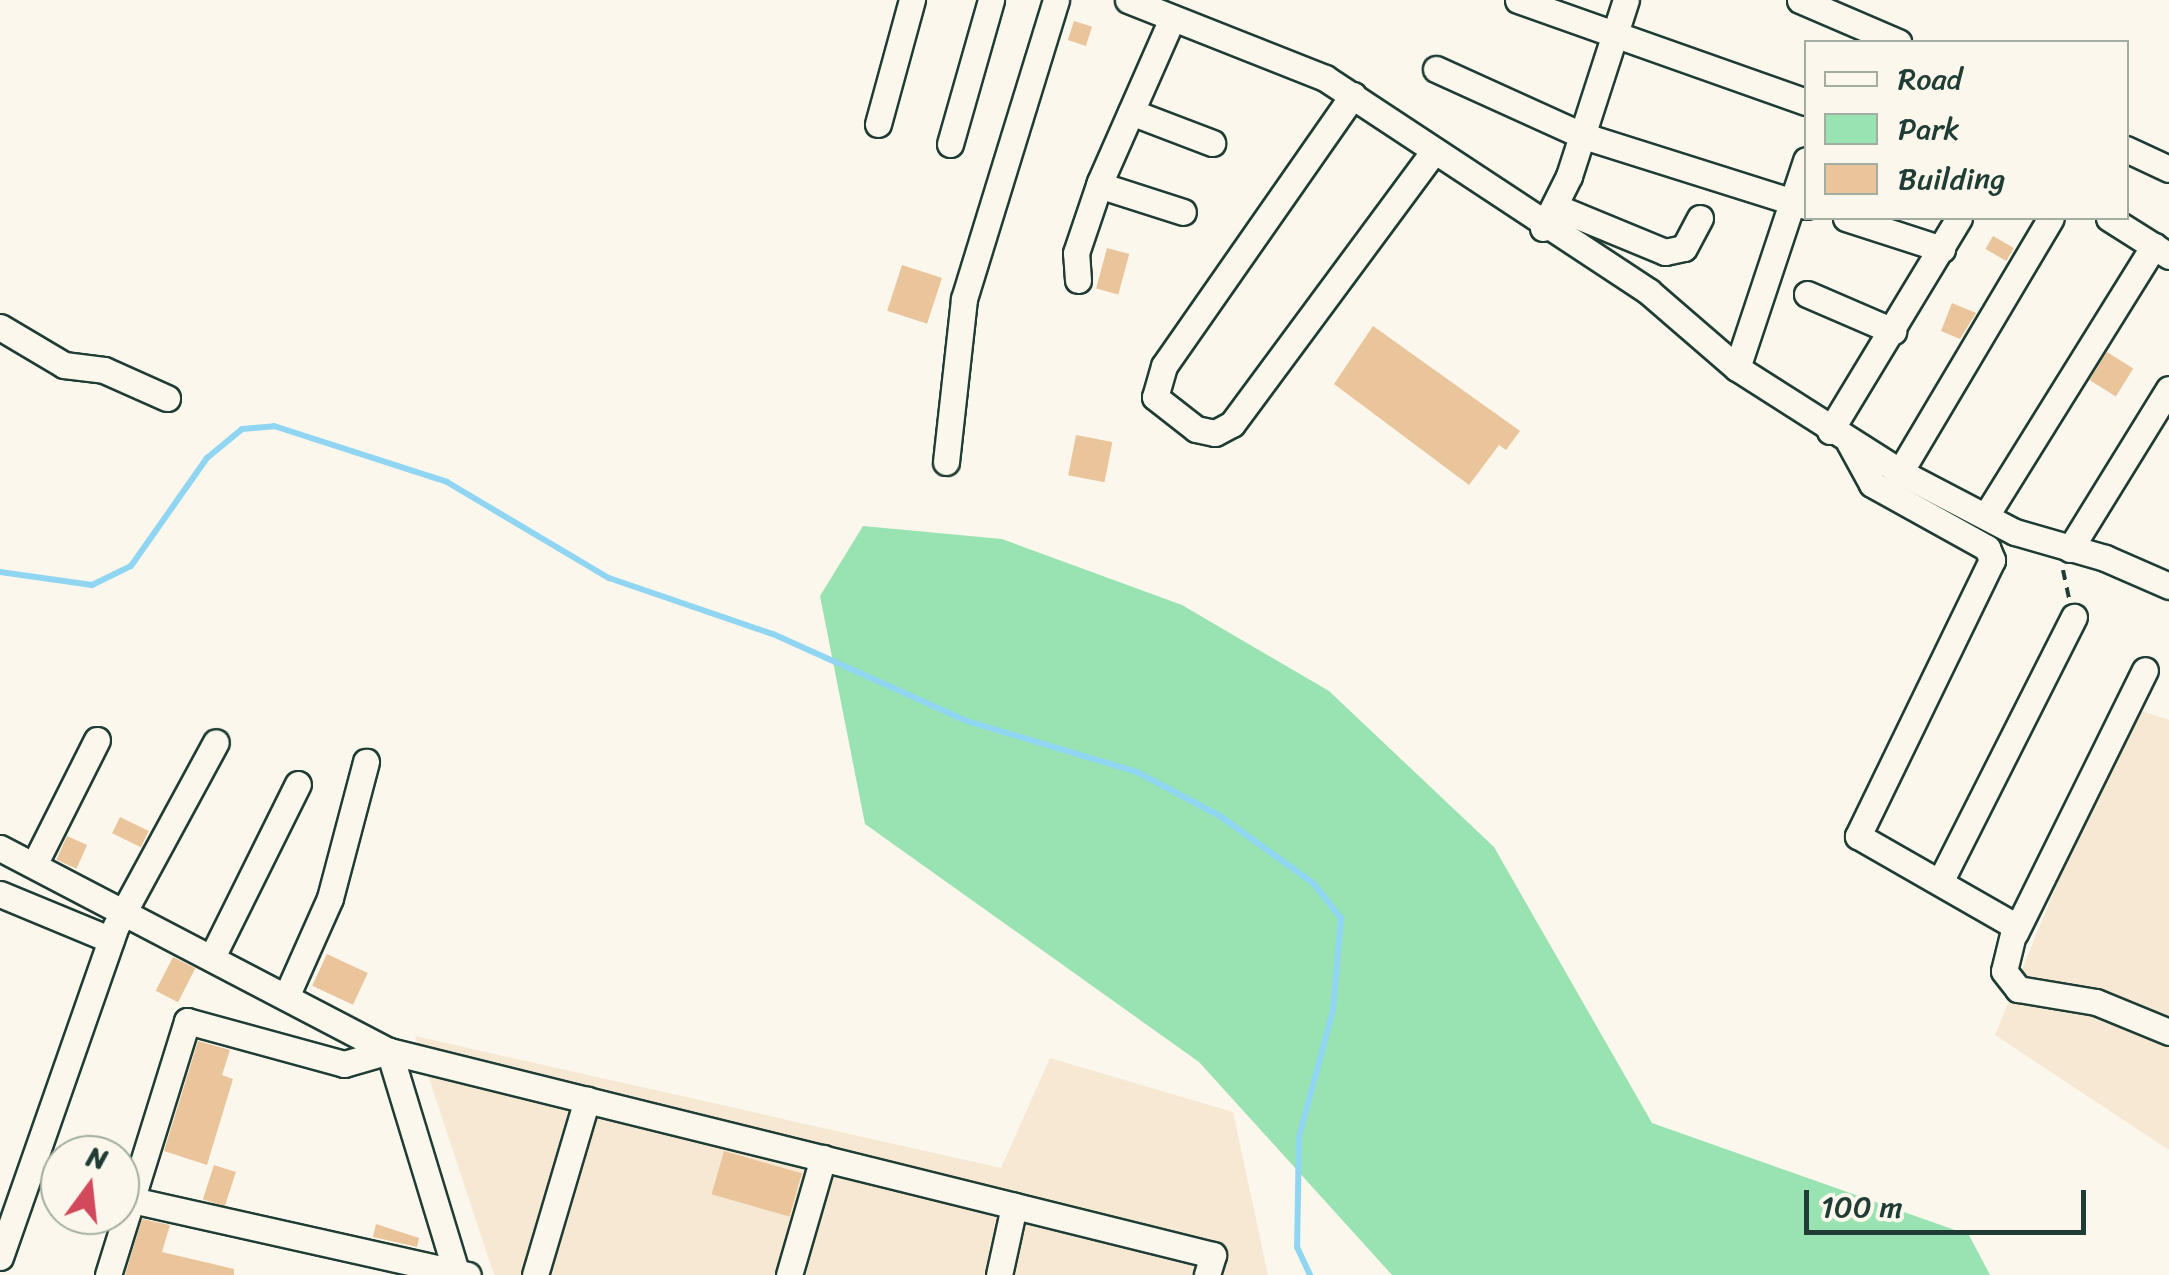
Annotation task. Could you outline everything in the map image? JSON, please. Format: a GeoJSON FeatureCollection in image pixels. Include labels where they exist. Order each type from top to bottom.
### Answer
{"type":"FeatureCollection","features":[{"type":"Feature","properties":{"kind":"street"},"geometry":{"type":"LineString","coordinates":[[878,124],[912,0]]}},
{"type":"Feature","properties":{"kind":"street"},"geometry":{"type":"LineString","coordinates":[[950,144],[991,0]]}},
{"type":"Feature","properties":{"kind":"street"},"geometry":{"type":"LineString","coordinates":[[946,462],[964,300],[1056,0]]}},
{"type":"Feature","properties":{"kind":"street"},"geometry":{"type":"LineString","coordinates":[[1128,0],[1325,78],[1433,152],[1550,217],[1649,292],[1737,368],[1900,472],[1987,514],[2015,532],[2169,586]]}},
{"type":"Feature","properties":{"kind":"street"},"geometry":{"type":"LineString","coordinates":[[1518,0],[1804,101]]}},
{"type":"Feature","properties":{"kind":"street"},"geometry":{"type":"LineString","coordinates":[[1550,217],[1584,136],[1626,0]]}},
{"type":"Feature","properties":{"kind":"street"},"geometry":{"type":"LineString","coordinates":[[1800,0],[1893,40]]}},
{"type":"Feature","properties":{"kind":"street"},"geometry":{"type":"LineString","coordinates":[[1078,280],[1076,253],[1099,185],[1172,19]]}},
{"type":"Feature","properties":{"kind":"street"},"geometry":{"type":"LineString","coordinates":[[1436,69],[1584,136],[1798,205]]}},
{"type":"Feature","properties":{"kind":"street"},"geometry":{"type":"LineString","coordinates":[[1353,96],[1164,366],[1155,398],[1196,430],[1215,433],[1232,424],[1433,152]]}},
{"type":"Feature","properties":{"kind":"street"},"geometry":{"type":"LineString","coordinates":[[1131,112],[1212,143]]}},
{"type":"Feature","properties":{"kind":"street"},"geometry":{"type":"LineString","coordinates":[[2129,150],[2169,169]]}},
{"type":"Feature","properties":{"kind":"street"},"geometry":{"type":"LineString","coordinates":[[1737,368],[1798,205],[1804,171]]}},
{"type":"Feature","properties":{"kind":"street"},"geometry":{"type":"LineString","coordinates":[[1099,185],[1183,212]]}},
{"type":"Feature","properties":{"kind":"street"},"geometry":{"type":"LineString","coordinates":[[1550,217],[1665,252],[1684,248],[1700,218]]}},
{"type":"Feature","properties":{"kind":"street"},"geometry":{"type":"LineString","coordinates":[[1852,220],[1942,249]]}},
{"type":"Feature","properties":{"kind":"street"},"geometry":{"type":"LineString","coordinates":[[1840,437],[1893,331],[1958,220]]}},
{"type":"Feature","properties":{"kind":"street"},"geometry":{"type":"LineString","coordinates":[[1900,472],[2050,220]]}},
{"type":"Feature","properties":{"kind":"street"},"geometry":{"type":"LineString","coordinates":[[1987,514],[2162,251],[2111,220]]}},
{"type":"Feature","properties":{"kind":"street"},"geometry":{"type":"LineString","coordinates":[[1808,294],[1893,331]]}},
{"type":"Feature","properties":{"kind":"street"},"geometry":{"type":"LineString","coordinates":[[0,327],[64,364],[104,370],[167,398]]}},
{"type":"Feature","properties":{"kind":"street"},"geometry":{"type":"LineString","coordinates":[[2067,548],[2169,389]]}},
{"type":"Feature","properties":{"kind":"street"},"geometry":{"type":"LineString","coordinates":[[1840,437],[1872,484],[1988,548],[1992,560],[1858,836],[2014,926],[2015,933]]}},
{"type":"Feature","properties":{"kind":"street"},"geometry":{"type":"LineString","coordinates":[[1940,882],[2074,617]]}},
{"type":"Feature","properties":{"kind":"street"},"geometry":{"type":"LineString","coordinates":[[2145,670],[2015,933],[2004,971],[2018,989],[2096,1002],[2169,1032]]}},
{"type":"Feature","properties":{"kind":"street"},"geometry":{"type":"LineString","coordinates":[[34,865],[97,740]]}},
{"type":"Feature","properties":{"kind":"street"},"geometry":{"type":"LineString","coordinates":[[0,1258],[111,940],[216,742]]}},
{"type":"Feature","properties":{"kind":"street"},"geometry":{"type":"LineString","coordinates":[[286,996],[330,898],[366,762]]}},
{"type":"Feature","properties":{"kind":"street"},"geometry":{"type":"LineString","coordinates":[[212,956],[298,784]]}},
{"type":"Feature","properties":{"kind":"street"},"geometry":{"type":"LineString","coordinates":[[0,848],[388,1051],[1213,1255],[1207,1275]]}},
{"type":"Feature","properties":{"kind":"street"},"geometry":{"type":"LineString","coordinates":[[0,894],[111,940]]}},
{"type":"Feature","properties":{"kind":"street"},"geometry":{"type":"LineString","coordinates":[[140,1174],[188,1021],[344,1064],[388,1051]]}},
{"type":"Feature","properties":{"kind":"street"},"geometry":{"type":"LineString","coordinates":[[388,1051],[461,1274]]}},
{"type":"Feature","properties":{"kind":"street"},"geometry":{"type":"LineString","coordinates":[[535,1275],[586,1100]]}},
{"type":"Feature","properties":{"kind":"street"},"geometry":{"type":"LineString","coordinates":[[789,1275],[823,1158]]}},
{"type":"Feature","properties":{"kind":"street"},"geometry":{"type":"LineString","coordinates":[[140,1202],[461,1274]]}},
{"type":"Feature","properties":{"kind":"street"},"geometry":{"type":"LineString","coordinates":[[999,1275],[1014,1206]]}},
{"type":"Feature","properties":{"kind":"street"},"geometry":{"type":"LineString","coordinates":[[108,1275],[121,1235]]}},
{"type":"Feature","properties":{"kind":"path"},"geometry":{"type":"LineString","coordinates":[[2067,548],[2063,586],[2074,617]]}},
{"type":"Feature","properties":{"kind":"shaded area"},"geometry":{"type":"Polygon","coordinates":[[[2130,707],[2169,720],[2169,1150],[1995,1035],[2130,707]]]}},
{"type":"Feature","properties":{"kind":"shaded area"},"geometry":{"type":"Polygon","coordinates":[[[415,1036],[1001,1168],[1050,1058],[1233,1112],[1268,1275],[494,1275],[415,1036]]]}},
{"type":"Feature","properties":{"kind":"green space"},"geometry":{"type":"Polygon","coordinates":[[[863,526],[1002,539],[1182,605],[1329,691],[1494,847],[1652,1123],[1969,1235],[1990,1275],[1392,1275],[1199,1062],[865,824],[820,596],[863,526]]]}},
{"type":"Feature","properties":{"kind":"building"},"geometry":{"type":"Polygon","coordinates":[[[1074,21],[1092,27],[1086,46],[1068,40],[1074,21]]]}},
{"type":"Feature","properties":{"kind":"building"},"geometry":{"type":"Polygon","coordinates":[[[1993,236],[2014,248],[2006,261],[1986,249],[1993,236]]]}},
{"type":"Feature","properties":{"kind":"building"},"geometry":{"type":"Polygon","coordinates":[[[1107,248],[1129,254],[1118,295],[1096,289],[1107,248]]]}},
{"type":"Feature","properties":{"kind":"building"},"geometry":{"type":"Polygon","coordinates":[[[902,265],[942,278],[927,324],[887,311],[902,265]]]}},
{"type":"Feature","properties":{"kind":"building"},"geometry":{"type":"Polygon","coordinates":[[[1952,303],[1976,313],[1960,339],[1941,331],[1952,303]]]}},
{"type":"Feature","properties":{"kind":"building"},"geometry":{"type":"Polygon","coordinates":[[[1373,326],[1520,431],[1506,450],[1499,445],[1469,485],[1334,384],[1373,326]]]}},
{"type":"Feature","properties":{"kind":"building"},"geometry":{"type":"Polygon","coordinates":[[[2107,352],[2133,368],[2116,396],[2090,380],[2107,352]]]}},
{"type":"Feature","properties":{"kind":"building"},"geometry":{"type":"Polygon","coordinates":[[[1076,435],[1112,442],[1104,482],[1068,475],[1076,435]]]}},
{"type":"Feature","properties":{"kind":"building"},"geometry":{"type":"Polygon","coordinates":[[[120,817],[149,831],[141,847],[112,833],[120,817]]]}},
{"type":"Feature","properties":{"kind":"building"},"geometry":{"type":"Polygon","coordinates":[[[67,836],[87,845],[77,869],[56,860],[67,836]]]}},
{"type":"Feature","properties":{"kind":"building"},"geometry":{"type":"Polygon","coordinates":[[[327,954],[368,973],[353,1005],[312,986],[327,954]]]}},
{"type":"Feature","properties":{"kind":"building"},"geometry":{"type":"Polygon","coordinates":[[[173,957],[195,968],[178,1002],[156,991],[173,957]]]}},
{"type":"Feature","properties":{"kind":"building"},"geometry":{"type":"Polygon","coordinates":[[[198,1041],[230,1050],[222,1075],[233,1079],[207,1165],[164,1151],[198,1041]]]}},
{"type":"Feature","properties":{"kind":"building"},"geometry":{"type":"Polygon","coordinates":[[[724,1151],[802,1173],[789,1217],[712,1194],[724,1151]]]}},
{"type":"Feature","properties":{"kind":"building"},"geometry":{"type":"Polygon","coordinates":[[[214,1165],[236,1172],[225,1206],[203,1199],[214,1165]]]}},
{"type":"Feature","properties":{"kind":"building"},"geometry":{"type":"Polygon","coordinates":[[[142,1219],[170,1225],[162,1252],[234,1269],[234,1275],[125,1275],[142,1219]]]}},
{"type":"Feature","properties":{"kind":"building"},"geometry":{"type":"Polygon","coordinates":[[[376,1224],[419,1238],[417,1247],[373,1237],[376,1224]]]}},
{"type":"Feature","properties":{"kind":"waterway"},"geometry":{"type":"LineString","coordinates":[[0,572],[92,585],[131,566],[207,458],[242,429],[274,426],[447,482],[609,578],[773,634],[967,721],[1137,772],[1220,816],[1313,883],[1341,918],[1333,1010],[1299,1137],[1297,1247],[1310,1275]]}}]}
